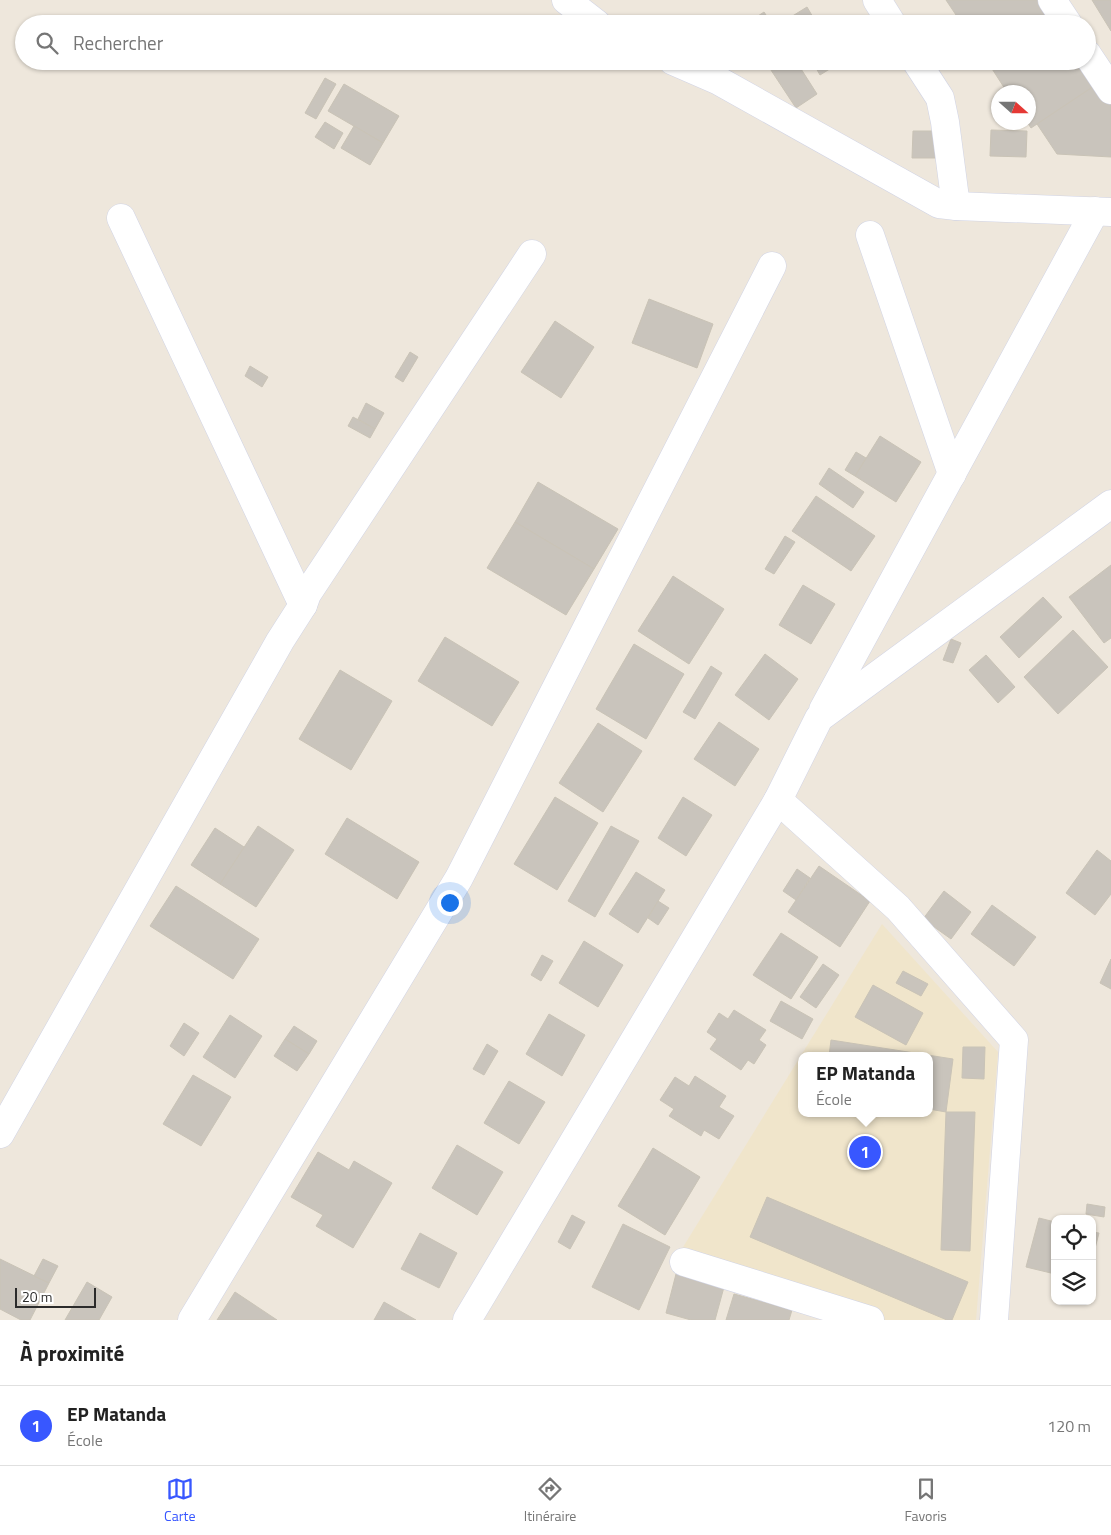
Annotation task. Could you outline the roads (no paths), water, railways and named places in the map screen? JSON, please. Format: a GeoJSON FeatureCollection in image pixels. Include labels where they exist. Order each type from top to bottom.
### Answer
{"type":"FeatureCollection","features":[{"type":"Feature","properties":{"kind":"street"},"geometry":{"type":"LineString","coordinates":[[566,0],[586,15]]}},
{"type":"Feature","properties":{"kind":"street"},"geometry":{"type":"LineString","coordinates":[[877,0],[886,15]]}},
{"type":"Feature","properties":{"kind":"street"},"geometry":{"type":"LineString","coordinates":[[1052,0],[1062,15]]}},
{"type":"Feature","properties":{"kind":"street"},"geometry":{"type":"LineString","coordinates":[[1096,68],[1111,90]]}},
{"type":"Feature","properties":{"kind":"street"},"geometry":{"type":"LineString","coordinates":[[467,1320],[778,800],[819,718],[952,474],[1103,211],[939,204],[719,81],[694,70]]}},
{"type":"Feature","properties":{"kind":"street"},"geometry":{"type":"LineString","coordinates":[[922,70],[940,98],[956,206]]}},
{"type":"Feature","properties":{"kind":"street"},"geometry":{"type":"LineString","coordinates":[[121,218],[303,605]]}},
{"type":"Feature","properties":{"kind":"street"},"geometry":{"type":"LineString","coordinates":[[870,235],[952,474]]}},
{"type":"Feature","properties":{"kind":"street"},"geometry":{"type":"LineString","coordinates":[[0,1134],[303,605],[307,594],[532,254]]}},
{"type":"Feature","properties":{"kind":"street"},"geometry":{"type":"LineString","coordinates":[[192,1320],[459,878],[772,266]]}},
{"type":"Feature","properties":{"kind":"street"},"geometry":{"type":"LineString","coordinates":[[819,718],[1111,504]]}},
{"type":"Feature","properties":{"kind":"street"},"geometry":{"type":"LineString","coordinates":[[778,800],[898,908],[1014,1040],[994,1320]]}},
{"type":"Feature","properties":{"kind":"street"},"geometry":{"type":"LineString","coordinates":[[684,1262],[870,1320]]}},
{"type":"Feature","properties":{"kind":"place","name":"EP Matanda"},"geometry":{"type":"Point","coordinates":[865,1152]}}]}
